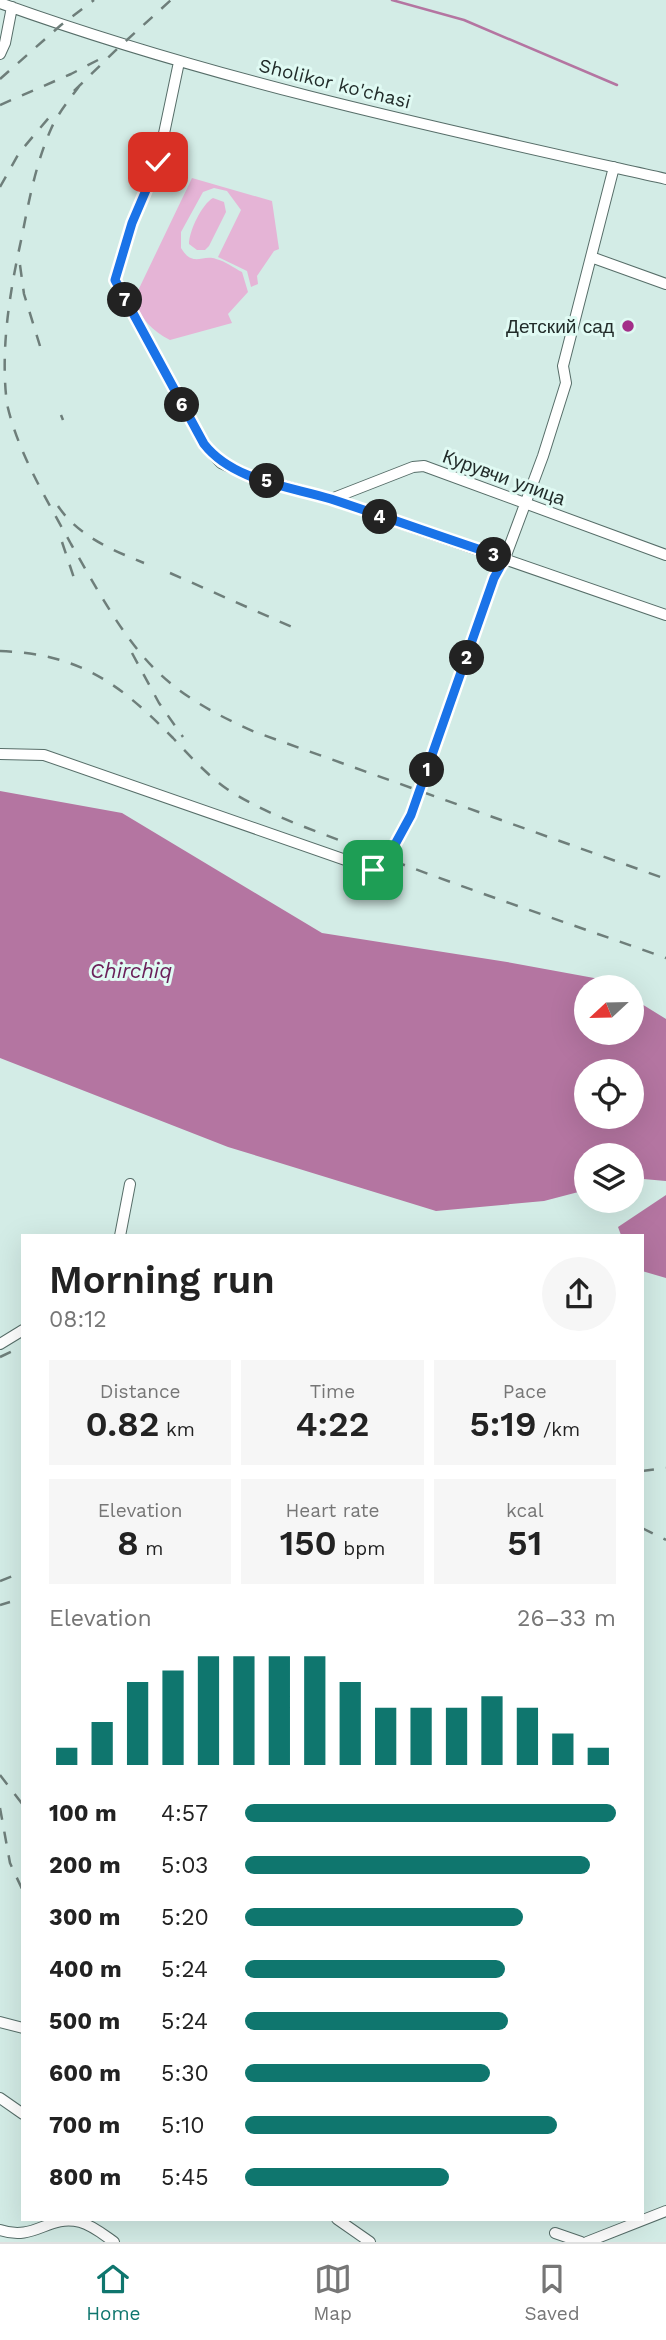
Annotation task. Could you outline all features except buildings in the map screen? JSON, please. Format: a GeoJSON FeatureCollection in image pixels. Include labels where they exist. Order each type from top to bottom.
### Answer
{"type":"FeatureCollection","features":[{"type":"Feature","properties":{"kind":"street","name":"Sholikor ko'chasi"},"geometry":{"type":"LineString","coordinates":[[0,3],[86,34],[179,62],[349,106],[666,179]]}},
{"type":"Feature","properties":{"kind":"street"},"geometry":{"type":"LineString","coordinates":[[0,54],[5,43],[12,7]]}},
{"type":"Feature","properties":{"kind":"street"},"geometry":{"type":"LineString","coordinates":[[179,62],[158,162],[132,223],[115,280],[171,386],[212,455],[221,463],[252,477],[331,499],[666,615]]}},
{"type":"Feature","properties":{"kind":"street"},"geometry":{"type":"LineString","coordinates":[[0,754],[44,755],[380,872],[411,815],[494,578],[505,558],[543,456],[566,383],[563,366],[614,167]]}},
{"type":"Feature","properties":{"kind":"street"},"geometry":{"type":"LineString","coordinates":[[591,257],[666,284]]}},
{"type":"Feature","properties":{"kind":"street","name":"Курувчи улица"},"geometry":{"type":"LineString","coordinates":[[331,499],[413,467],[424,466],[666,555]]}},
{"type":"Feature","properties":{"kind":"street"},"geometry":{"type":"LineString","coordinates":[[120,1234],[130,1184]]}},
{"type":"Feature","properties":{"kind":"street"},"geometry":{"type":"LineString","coordinates":[[0,1344],[21,1331]]}},
{"type":"Feature","properties":{"kind":"street"},"geometry":{"type":"LineString","coordinates":[[0,2022],[21,2027]]}},
{"type":"Feature","properties":{"kind":"street"},"geometry":{"type":"LineString","coordinates":[[0,2098],[21,2113]]}},
{"type":"Feature","properties":{"kind":"street"},"geometry":{"type":"LineString","coordinates":[[644,2220],[666,2211]]}},
{"type":"Feature","properties":{"kind":"street"},"geometry":{"type":"LineString","coordinates":[[0,2230],[25,2238],[60,2222],[71,2221]]}},
{"type":"Feature","properties":{"kind":"street"},"geometry":{"type":"LineString","coordinates":[[83,2221],[114,2242]]}},
{"type":"Feature","properties":{"kind":"street"},"geometry":{"type":"LineString","coordinates":[[340,2221],[370,2242]]}},
{"type":"Feature","properties":{"kind":"street"},"geometry":{"type":"LineString","coordinates":[[587,2242],[641,2221]]}},
{"type":"Feature","properties":{"kind":"street"},"geometry":{"type":"LineString","coordinates":[[557,2237],[581,2242]]}},
{"type":"Feature","properties":{"kind":"shaded area"},"geometry":{"type":"Polygon","coordinates":[[[192,178],[272,201],[279,249],[274,251],[257,276],[258,284],[251,287],[247,271],[218,257],[241,210],[227,191],[214,188],[203,192],[181,232],[181,248],[194,259],[216,259],[242,272],[248,292],[228,314],[232,323],[170,340],[148,324],[134,299],[192,178]]]}},
{"type":"Feature","properties":{"kind":"shaded area"},"geometry":{"type":"Polygon","coordinates":[[[213,198],[224,202],[226,212],[209,246],[205,250],[197,250],[189,244],[191,232],[197,218],[213,198]]]}},
{"type":"Feature","properties":{"kind":"water","name":"Chirchiq"},"geometry":{"type":"Polygon","coordinates":[[[0,791],[122,813],[322,933],[578,975],[574,975],[574,1045],[644,1045],[644,1005],[666,1019],[666,1181],[644,1179],[644,1143],[574,1143],[574,1193],[544,1201],[436,1211],[228,1147],[0,1058],[0,791]]]}},
{"type":"Feature","properties":{"kind":"water"},"geometry":{"type":"Polygon","coordinates":[[[666,1195],[666,1278],[644,1272],[644,1234],[621,1234],[618,1227],[639,1213],[644,1213],[644,1210],[666,1195]]]}},
{"type":"Feature","properties":{"kind":"waterway"},"geometry":{"type":"LineString","coordinates":[[392,0],[464,20],[617,85]]}},
{"type":"Feature","properties":{"kind":"railway"},"geometry":{"type":"LineString","coordinates":[[0,79],[94,0]]}},
{"type":"Feature","properties":{"kind":"railway"},"geometry":{"type":"LineString","coordinates":[[74,91],[171,0]]}},
{"type":"Feature","properties":{"kind":"railway"},"geometry":{"type":"LineString","coordinates":[[0,105],[98,60]]}},
{"type":"Feature","properties":{"kind":"railway"},"geometry":{"type":"LineString","coordinates":[[80,85],[51,129],[30,195],[7,320],[5,383],[12,422],[26,458],[71,544],[123,630],[161,675],[182,692],[217,714],[255,732],[666,879]]}},
{"type":"Feature","properties":{"kind":"railway"},"geometry":{"type":"LineString","coordinates":[[0,187],[19,153],[52,114]]}},
{"type":"Feature","properties":{"kind":"railway"},"geometry":{"type":"LineString","coordinates":[[20,265],[24,294],[40,346]]}},
{"type":"Feature","properties":{"kind":"railway"},"geometry":{"type":"LineString","coordinates":[[61,415],[63,420]]}},
{"type":"Feature","properties":{"kind":"railway"},"geometry":{"type":"LineString","coordinates":[[58,506],[66,517],[86,534],[144,563]]}},
{"type":"Feature","properties":{"kind":"railway"},"geometry":{"type":"LineString","coordinates":[[62,542],[75,581]]}},
{"type":"Feature","properties":{"kind":"railway"},"geometry":{"type":"LineString","coordinates":[[170,573],[292,627]]}},
{"type":"Feature","properties":{"kind":"railway"},"geometry":{"type":"LineString","coordinates":[[0,651],[53,658],[96,675],[134,702],[220,784],[276,815],[438,877],[666,958]]}},
{"type":"Feature","properties":{"kind":"railway"},"geometry":{"type":"LineString","coordinates":[[132,653],[159,703],[183,737]]}},
{"type":"Feature","properties":{"kind":"railway"},"geometry":{"type":"LineString","coordinates":[[0,1357],[21,1347]]}},
{"type":"Feature","properties":{"kind":"railway"},"geometry":{"type":"LineString","coordinates":[[644,1471],[666,1468]]}},
{"type":"Feature","properties":{"kind":"railway"},"geometry":{"type":"LineString","coordinates":[[644,1529],[666,1540]]}},
{"type":"Feature","properties":{"kind":"railway"},"geometry":{"type":"LineString","coordinates":[[0,1581],[21,1573]]}},
{"type":"Feature","properties":{"kind":"railway"},"geometry":{"type":"LineString","coordinates":[[0,1605],[10,1602]]}},
{"type":"Feature","properties":{"kind":"railway"},"geometry":{"type":"LineString","coordinates":[[0,1775],[21,1802]]}},
{"type":"Feature","properties":{"kind":"railway"},"geometry":{"type":"LineString","coordinates":[[0,1808],[10,1863],[21,1887]]}},
{"type":"Feature","properties":{"kind":"place","name":"Детский сад"},"geometry":{"type":"Point","coordinates":[628,326]}},
{"type":"Feature","properties":{"kind":"route"},"geometry":{"type":"LineString","coordinates":[[158,162],[132,223],[115,280],[212,455],[221,463],[252,477],[331,499],[505,558],[494,578],[411,815],[380,872],[373,870]]}}]}
